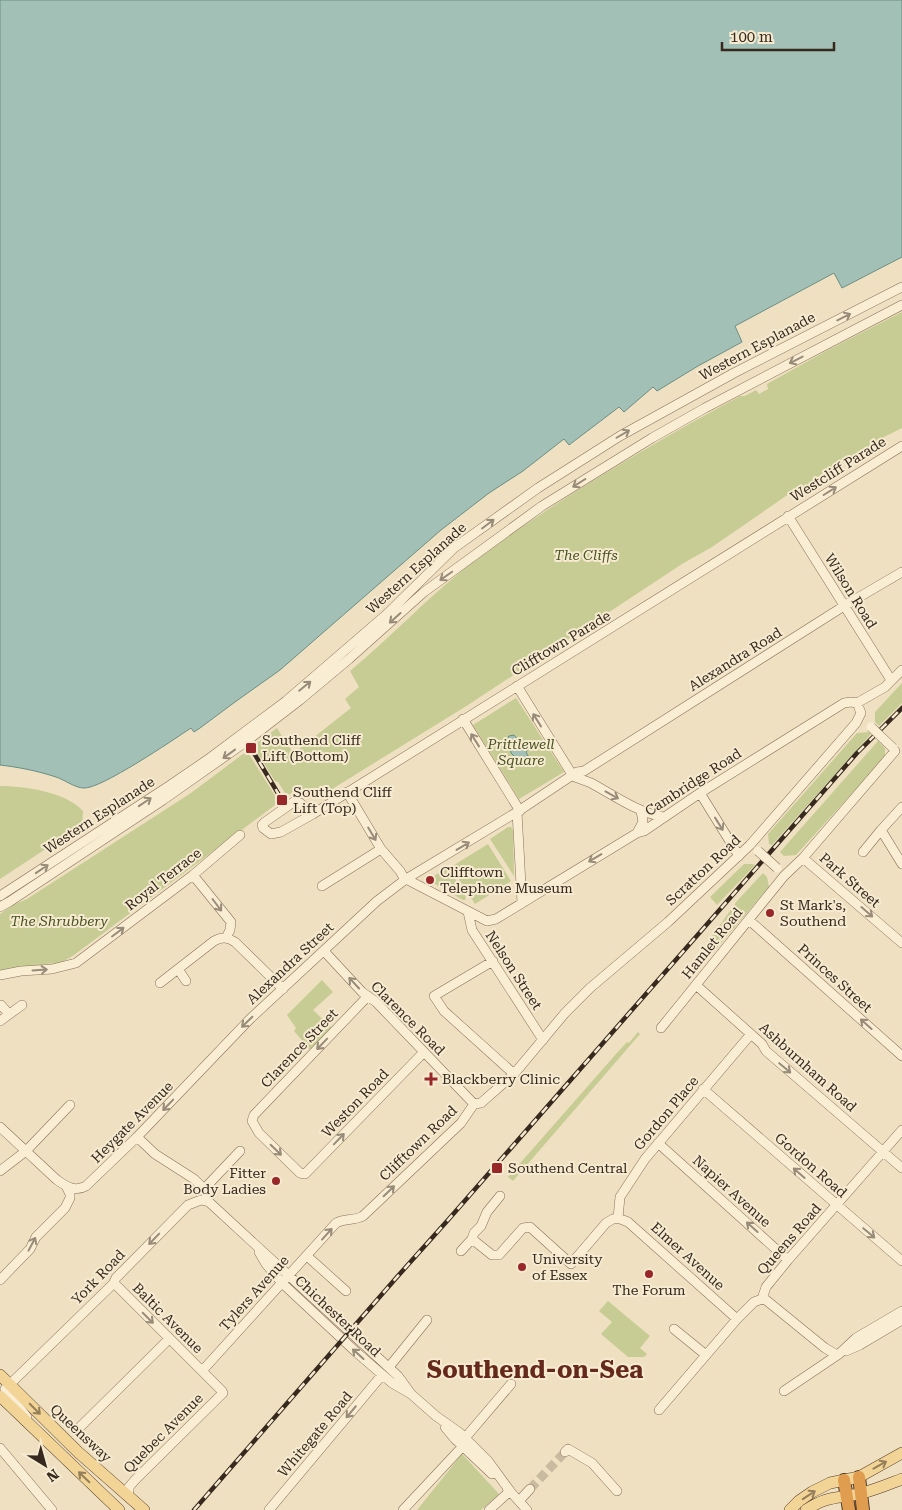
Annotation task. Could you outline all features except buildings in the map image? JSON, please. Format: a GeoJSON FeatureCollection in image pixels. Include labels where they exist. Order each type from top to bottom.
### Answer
{"type":"FeatureCollection","features":[{"type":"Feature","properties":{"kind":"highway"},"geometry":{"type":"LineString","coordinates":[[859,1477],[863,1510]]}},
{"type":"Feature","properties":{"kind":"highway"},"geometry":{"type":"LineString","coordinates":[[844,1480],[849,1510]]}},
{"type":"Feature","properties":{"kind":"main road","name":"Queensway"},"geometry":{"type":"LineString","coordinates":[[0,1375],[78,1452],[144,1510]]}},
{"type":"Feature","properties":{"kind":"main road","name":"Queensway"},"geometry":{"type":"LineString","coordinates":[[0,1396],[119,1510]]}},
{"type":"Feature","properties":{"kind":"main road"},"geometry":{"type":"LineString","coordinates":[[790,1510],[812,1492],[830,1483],[859,1477],[902,1453]]}},
{"type":"Feature","properties":{"kind":"main road"},"geometry":{"type":"LineString","coordinates":[[806,1510],[828,1498],[861,1494],[902,1479]]}},
{"type":"Feature","properties":{"kind":"street","name":"Western Esplanade"},"geometry":{"type":"LineString","coordinates":[[0,895],[169,786],[278,707],[387,614],[454,548],[538,488],[620,436],[716,382],[902,287]]}},
{"type":"Feature","properties":{"kind":"street","name":"Western Esplanade"},"geometry":{"type":"LineString","coordinates":[[0,907],[113,834],[237,748],[342,665],[424,592],[542,506],[652,438],[705,408],[902,305]]}},
{"type":"Feature","properties":{"kind":"street","name":"Westcliff Parade"},"geometry":{"type":"LineString","coordinates":[[788,516],[902,446]]}},
{"type":"Feature","properties":{"kind":"street","name":"Wilson Road"},"geometry":{"type":"LineString","coordinates":[[788,516],[891,680]]}},
{"type":"Feature","properties":{"kind":"street","name":"Clifftown Parade"},"geometry":{"type":"LineString","coordinates":[[313,814],[296,801],[262,825],[271,834],[281,832],[313,814],[516,686],[664,596],[788,516]]}},
{"type":"Feature","properties":{"kind":"street","name":"Alexandra Road"},"geometry":{"type":"LineString","coordinates":[[405,880],[518,812],[580,771],[583,775],[844,606],[902,572]]}},
{"type":"Feature","properties":{"kind":"street","name":"Cambridge Road"},"geometry":{"type":"LineString","coordinates":[[468,912],[488,921],[496,919],[637,833],[644,831],[700,793],[844,703],[857,703],[885,687],[902,670]]}},
{"type":"Feature","properties":{"kind":"street"},"geometry":{"type":"LineString","coordinates":[[516,686],[573,776]]}},
{"type":"Feature","properties":{"kind":"street"},"geometry":{"type":"LineString","coordinates":[[857,703],[861,713],[860,717],[897,752]]}},
{"type":"Feature","properties":{"kind":"street","name":"Scratton Road"},"geometry":{"type":"LineString","coordinates":[[543,1040],[565,1013],[590,988],[668,922],[740,856],[860,717]]}},
{"type":"Feature","properties":{"kind":"street"},"geometry":{"type":"LineString","coordinates":[[463,720],[518,812],[522,903]]}},
{"type":"Feature","properties":{"kind":"street","name":"Hamlet Road"},"geometry":{"type":"LineString","coordinates":[[662,1028],[784,876],[803,858],[897,752]]}},
{"type":"Feature","properties":{"kind":"street"},"geometry":{"type":"LineString","coordinates":[[583,775],[641,811],[663,817]]}},
{"type":"Feature","properties":{"kind":"street"},"geometry":{"type":"LineString","coordinates":[[347,792],[381,849],[400,871],[405,880],[468,912]]}},
{"type":"Feature","properties":{"kind":"street"},"geometry":{"type":"LineString","coordinates":[[700,793],[740,856]]}},
{"type":"Feature","properties":{"kind":"street"},"geometry":{"type":"LineString","coordinates":[[863,852],[902,807]]}},
{"type":"Feature","properties":{"kind":"street"},"geometry":{"type":"LineString","coordinates":[[637,833],[643,822],[641,811]]}},
{"type":"Feature","properties":{"kind":"street"},"geometry":{"type":"LineString","coordinates":[[881,830],[902,864]]}},
{"type":"Feature","properties":{"kind":"street","name":"Royal Terrace"},"geometry":{"type":"LineString","coordinates":[[0,975],[69,966],[79,961],[193,875],[240,835]]}},
{"type":"Feature","properties":{"kind":"street"},"geometry":{"type":"LineString","coordinates":[[750,845],[784,876]]}},
{"type":"Feature","properties":{"kind":"street"},"geometry":{"type":"LineString","coordinates":[[322,886],[381,849]]}},
{"type":"Feature","properties":{"kind":"street","name":"Park Street"},"geometry":{"type":"LineString","coordinates":[[803,858],[902,943]]}},
{"type":"Feature","properties":{"kind":"street"},"geometry":{"type":"LineString","coordinates":[[193,875],[231,922],[226,938]]}},
{"type":"Feature","properties":{"kind":"street","name":"Alexandra Street"},"geometry":{"type":"LineString","coordinates":[[199,1073],[250,1019],[378,901],[405,880]]}},
{"type":"Feature","properties":{"kind":"street","name":"Nelson Street"},"geometry":{"type":"LineString","coordinates":[[468,912],[472,930],[543,1040]]}},
{"type":"Feature","properties":{"kind":"street","name":"Princes Street"},"geometry":{"type":"LineString","coordinates":[[749,920],[902,1056]]}},
{"type":"Feature","properties":{"kind":"street"},"geometry":{"type":"LineString","coordinates":[[160,983],[214,941],[226,938],[235,942],[283,990]]}},
{"type":"Feature","properties":{"kind":"street","name":"Clarence Road"},"geometry":{"type":"LineString","coordinates":[[324,951],[362,992],[376,1002],[474,1104]]}},
{"type":"Feature","properties":{"kind":"street"},"geometry":{"type":"LineString","coordinates":[[493,962],[434,996],[444,1011],[514,1074]]}},
{"type":"Feature","properties":{"kind":"street"},"geometry":{"type":"LineString","coordinates":[[178,969],[186,981]]}},
{"type":"Feature","properties":{"kind":"street","name":"Ashburnham Road"},"geometry":{"type":"LineString","coordinates":[[696,985],[762,1044],[766,1051],[902,1168]]}},
{"type":"Feature","properties":{"kind":"street","name":"Clarence Street"},"geometry":{"type":"LineString","coordinates":[[305,1174],[300,1173],[259,1133],[252,1121],[254,1115],[368,996]]}},
{"type":"Feature","properties":{"kind":"street"},"geometry":{"type":"LineString","coordinates":[[1,1005],[9,1014]]}},
{"type":"Feature","properties":{"kind":"street"},"geometry":{"type":"LineString","coordinates":[[0,1021],[22,1005]]}},
{"type":"Feature","properties":{"kind":"street","name":"Gordon Place"},"geometry":{"type":"LineString","coordinates":[[618,1218],[620,1198],[644,1159],[751,1034]]}},
{"type":"Feature","properties":{"kind":"street","name":"Clifftown Road"},"geometry":{"type":"LineString","coordinates":[[351,1220],[363,1216],[461,1123],[474,1104],[481,1103],[514,1074],[543,1040]]}},
{"type":"Feature","properties":{"kind":"street","name":"Weston Road"},"geometry":{"type":"LineString","coordinates":[[305,1174],[424,1052]]}},
{"type":"Feature","properties":{"kind":"street","name":"Heygate Avenue"},"geometry":{"type":"LineString","coordinates":[[66,1186],[74,1189],[82,1188],[93,1180],[199,1073]]}},
{"type":"Feature","properties":{"kind":"street","name":"Gordon Road"},"geometry":{"type":"LineString","coordinates":[[704,1089],[836,1205],[902,1260]]}},
{"type":"Feature","properties":{"kind":"street"},"geometry":{"type":"LineString","coordinates":[[0,1171],[26,1150],[70,1105]]}},
{"type":"Feature","properties":{"kind":"street"},"geometry":{"type":"LineString","coordinates":[[0,1127],[57,1180],[66,1186],[69,1190],[70,1198],[65,1208],[36,1237],[30,1249],[0,1280]]}},
{"type":"Feature","properties":{"kind":"street","name":"Queens Road"},"geometry":{"type":"LineString","coordinates":[[659,1410],[737,1319],[754,1302],[762,1298],[766,1287],[788,1260],[902,1130]]}},
{"type":"Feature","properties":{"kind":"street","name":"Chichester Road"},"geometry":{"type":"LineString","coordinates":[[137,1137],[159,1157],[191,1176],[204,1189],[210,1202],[389,1367],[411,1394]]}},
{"type":"Feature","properties":{"kind":"street","name":"Napier Avenue"},"geometry":{"type":"LineString","coordinates":[[658,1143],[788,1260]]}},
{"type":"Feature","properties":{"kind":"street"},"geometry":{"type":"LineString","coordinates":[[204,1189],[240,1151]]}},
{"type":"Feature","properties":{"kind":"street"},"geometry":{"type":"LineString","coordinates":[[461,1251],[481,1226],[486,1212],[500,1196]]}},
{"type":"Feature","properties":{"kind":"street","name":"York Road"},"geometry":{"type":"LineString","coordinates":[[10,1384],[114,1284],[116,1278],[188,1204],[198,1200],[210,1202]]}},
{"type":"Feature","properties":{"kind":"street"},"geometry":{"type":"LineString","coordinates":[[472,1238],[492,1256],[499,1255],[523,1228],[530,1227],[570,1264],[606,1223],[613,1218],[618,1218]]}},
{"type":"Feature","properties":{"kind":"street","name":"Elmer Avenue"},"geometry":{"type":"LineString","coordinates":[[618,1218],[628,1222],[737,1319]]}},
{"type":"Feature","properties":{"kind":"street","name":"Tylers Avenue"},"geometry":{"type":"LineString","coordinates":[[202,1371],[336,1223],[344,1219],[351,1220]]}},
{"type":"Feature","properties":{"kind":"street","name":"Chichester Road"},"geometry":{"type":"LineString","coordinates":[[257,1247],[266,1264],[282,1282],[382,1375],[411,1394],[488,1462],[527,1510]]}},
{"type":"Feature","properties":{"kind":"street"},"geometry":{"type":"LineString","coordinates":[[307,1256],[346,1291]]}},
{"type":"Feature","properties":{"kind":"street","name":"Baltic Avenue"},"geometry":{"type":"LineString","coordinates":[[114,1284],[202,1371]]}},
{"type":"Feature","properties":{"kind":"street"},"geometry":{"type":"LineString","coordinates":[[762,1298],[825,1348],[838,1355]]}},
{"type":"Feature","properties":{"kind":"street"},"geometry":{"type":"LineString","coordinates":[[838,1355],[856,1338],[902,1311]]}},
{"type":"Feature","properties":{"kind":"street"},"geometry":{"type":"LineString","coordinates":[[389,1367],[427,1320]]}},
{"type":"Feature","properties":{"kind":"street"},"geometry":{"type":"LineString","coordinates":[[784,1391],[838,1355],[860,1345],[902,1320]]}},
{"type":"Feature","properties":{"kind":"street"},"geometry":{"type":"LineString","coordinates":[[674,1329],[706,1355]]}},
{"type":"Feature","properties":{"kind":"street"},"geometry":{"type":"LineString","coordinates":[[78,1429],[169,1339]]}},
{"type":"Feature","properties":{"kind":"street","name":"Quebec Avenue"},"geometry":{"type":"LineString","coordinates":[[128,1496],[130,1487],[135,1480],[222,1393],[202,1371]]}},
{"type":"Feature","properties":{"kind":"street","name":"Whitegate Road"},"geometry":{"type":"LineString","coordinates":[[269,1510],[382,1375]]}},
{"type":"Feature","properties":{"kind":"street"},"geometry":{"type":"LineString","coordinates":[[10,1384],[5,1389],[36,1429]]}},
{"type":"Feature","properties":{"kind":"street"},"geometry":{"type":"LineString","coordinates":[[403,1510],[464,1442],[510,1384]]}},
{"type":"Feature","properties":{"kind":"street"},"geometry":{"type":"LineString","coordinates":[[0,1448],[52,1510]]}},
{"type":"Feature","properties":{"kind":"street"},"geometry":{"type":"LineString","coordinates":[[565,1452],[568,1449],[592,1463],[617,1492]]}},
{"type":"Feature","properties":{"kind":"street"},"geometry":{"type":"LineString","coordinates":[[519,1501],[530,1489]]}},
{"type":"Feature","properties":{"kind":"street"},"geometry":{"type":"LineString","coordinates":[[489,1510],[510,1491]]}},
{"type":"Feature","properties":{"kind":"green space","name":"The Cliffs"},"geometry":{"type":"Polygon","coordinates":[[[902,312],[902,428],[884,437],[810,485],[799,487],[712,547],[682,564],[468,705],[316,799],[295,791],[287,796],[278,782],[275,781],[253,746],[277,728],[294,753],[351,708],[345,699],[359,687],[350,671],[474,561],[565,498],[652,445],[740,396],[745,396],[756,390],[759,394],[768,389],[767,384],[902,312]]]}},
{"type":"Feature","properties":{"kind":"green space"},"geometry":{"type":"Polygon","coordinates":[[[902,683],[902,703],[879,726],[875,722],[875,712],[902,683]]]}},
{"type":"Feature","properties":{"kind":"green space","name":"Prittlewell Square"},"geometry":{"type":"Polygon","coordinates":[[[516,698],[564,772],[519,799],[473,725],[516,698]]]}},
{"type":"Feature","properties":{"kind":"green space"},"geometry":{"type":"Polygon","coordinates":[[[869,732],[871,734],[772,845],[769,844],[768,834],[857,733],[869,732]]]}},
{"type":"Feature","properties":{"kind":"green space"},"geometry":{"type":"Polygon","coordinates":[[[878,741],[885,748],[885,757],[796,855],[784,856],[780,852],[878,741]]]}},
{"type":"Feature","properties":{"kind":"green space","name":"The Shrubbery"},"geometry":{"type":"Polygon","coordinates":[[[247,751],[279,802],[61,963],[43,964],[32,969],[0,970],[0,914],[13,905],[27,899],[191,793],[247,751]]]}},
{"type":"Feature","properties":{"kind":"green space"},"geometry":{"type":"Polygon","coordinates":[[[0,786],[44,791],[76,804],[83,811],[82,825],[0,879],[0,786]]]}},
{"type":"Feature","properties":{"kind":"green space"},"geometry":{"type":"Polygon","coordinates":[[[511,827],[513,830],[514,876],[490,839],[511,827]]]}},
{"type":"Feature","properties":{"kind":"green space"},"geometry":{"type":"Polygon","coordinates":[[[488,844],[511,881],[475,904],[451,867],[488,844]]]}},
{"type":"Feature","properties":{"kind":"green space"},"geometry":{"type":"Polygon","coordinates":[[[744,864],[755,865],[717,905],[710,897],[744,864]]]}},
{"type":"Feature","properties":{"kind":"green space"},"geometry":{"type":"Polygon","coordinates":[[[448,867],[466,897],[465,900],[428,880],[448,867]]]}},
{"type":"Feature","properties":{"kind":"green space"},"geometry":{"type":"Polygon","coordinates":[[[763,873],[767,877],[769,887],[699,969],[693,963],[737,901],[763,873]]]}},
{"type":"Feature","properties":{"kind":"green space"},"geometry":{"type":"Polygon","coordinates":[[[322,980],[333,992],[313,1010],[332,1028],[311,1051],[294,1031],[296,1028],[287,1015],[322,980]]]}},
{"type":"Feature","properties":{"kind":"green space"},"geometry":{"type":"Polygon","coordinates":[[[638,1032],[640,1034],[513,1181],[508,1177],[616,1054],[638,1032]]]}},
{"type":"Feature","properties":{"kind":"green space"},"geometry":{"type":"Polygon","coordinates":[[[608,1301],[650,1336],[640,1348],[647,1354],[644,1357],[628,1357],[601,1334],[612,1322],[599,1311],[608,1301]]]}},
{"type":"Feature","properties":{"kind":"green space"},"geometry":{"type":"Polygon","coordinates":[[[462,1454],[499,1494],[481,1510],[417,1510],[462,1454]]]}},
{"type":"Feature","properties":{"kind":"water"},"geometry":{"type":"Polygon","coordinates":[[[0,0],[902,0],[902,257],[842,288],[834,273],[735,326],[742,342],[657,391],[653,387],[624,412],[619,407],[569,445],[564,439],[441,530],[280,670],[194,732],[191,728],[154,753],[105,781],[84,788],[77,787],[59,778],[42,773],[0,765],[0,0]]]}},
{"type":"Feature","properties":{"kind":"water"},"geometry":{"type":"Polygon","coordinates":[[[514,735],[518,740],[520,739],[526,744],[528,750],[526,752],[529,758],[526,762],[522,762],[511,753],[509,746],[511,745],[508,738],[514,735]]]}},
{"type":"Feature","properties":{"kind":"tunnel"},"geometry":{"type":"LineString","coordinates":[[530,1489],[565,1452]]}},
{"type":"Feature","properties":{"kind":"railway"},"geometry":{"type":"LineString","coordinates":[[194,1510],[857,753],[902,708]]}},
{"type":"Feature","properties":{"kind":"railway"},"geometry":{"type":"LineString","coordinates":[[251,748],[282,800]]}},
{"type":"Feature","properties":{"kind":"place","name":"Southend Cliff Lift (Bottom)"},"geometry":{"type":"Point","coordinates":[251,748]}},
{"type":"Feature","properties":{"kind":"place","name":"Southend Cliff Lift (Top)"},"geometry":{"type":"Point","coordinates":[282,800]}},
{"type":"Feature","properties":{"kind":"place","name":"Clifftown Telephone Museum"},"geometry":{"type":"Point","coordinates":[430,880]}},
{"type":"Feature","properties":{"kind":"place","name":"St Mark's, Southend"},"geometry":{"type":"Point","coordinates":[770,913]}},
{"type":"Feature","properties":{"kind":"place","name":"Blackberry Clinic"},"geometry":{"type":"Point","coordinates":[431,1079]}},
{"type":"Feature","properties":{"kind":"place","name":"Southend Central"},"geometry":{"type":"Point","coordinates":[497,1168]}},
{"type":"Feature","properties":{"kind":"place","name":"Fitter Body Ladies"},"geometry":{"type":"Point","coordinates":[276,1181]}},
{"type":"Feature","properties":{"kind":"place","name":"University of Essex"},"geometry":{"type":"Point","coordinates":[522,1267]}},
{"type":"Feature","properties":{"kind":"place","name":"The Forum"},"geometry":{"type":"Point","coordinates":[649,1274]}},
{"type":"Feature","properties":{"kind":"district","name":"Southend-on-Sea"},"geometry":{"type":"Point","coordinates":[535,1370]}}]}
